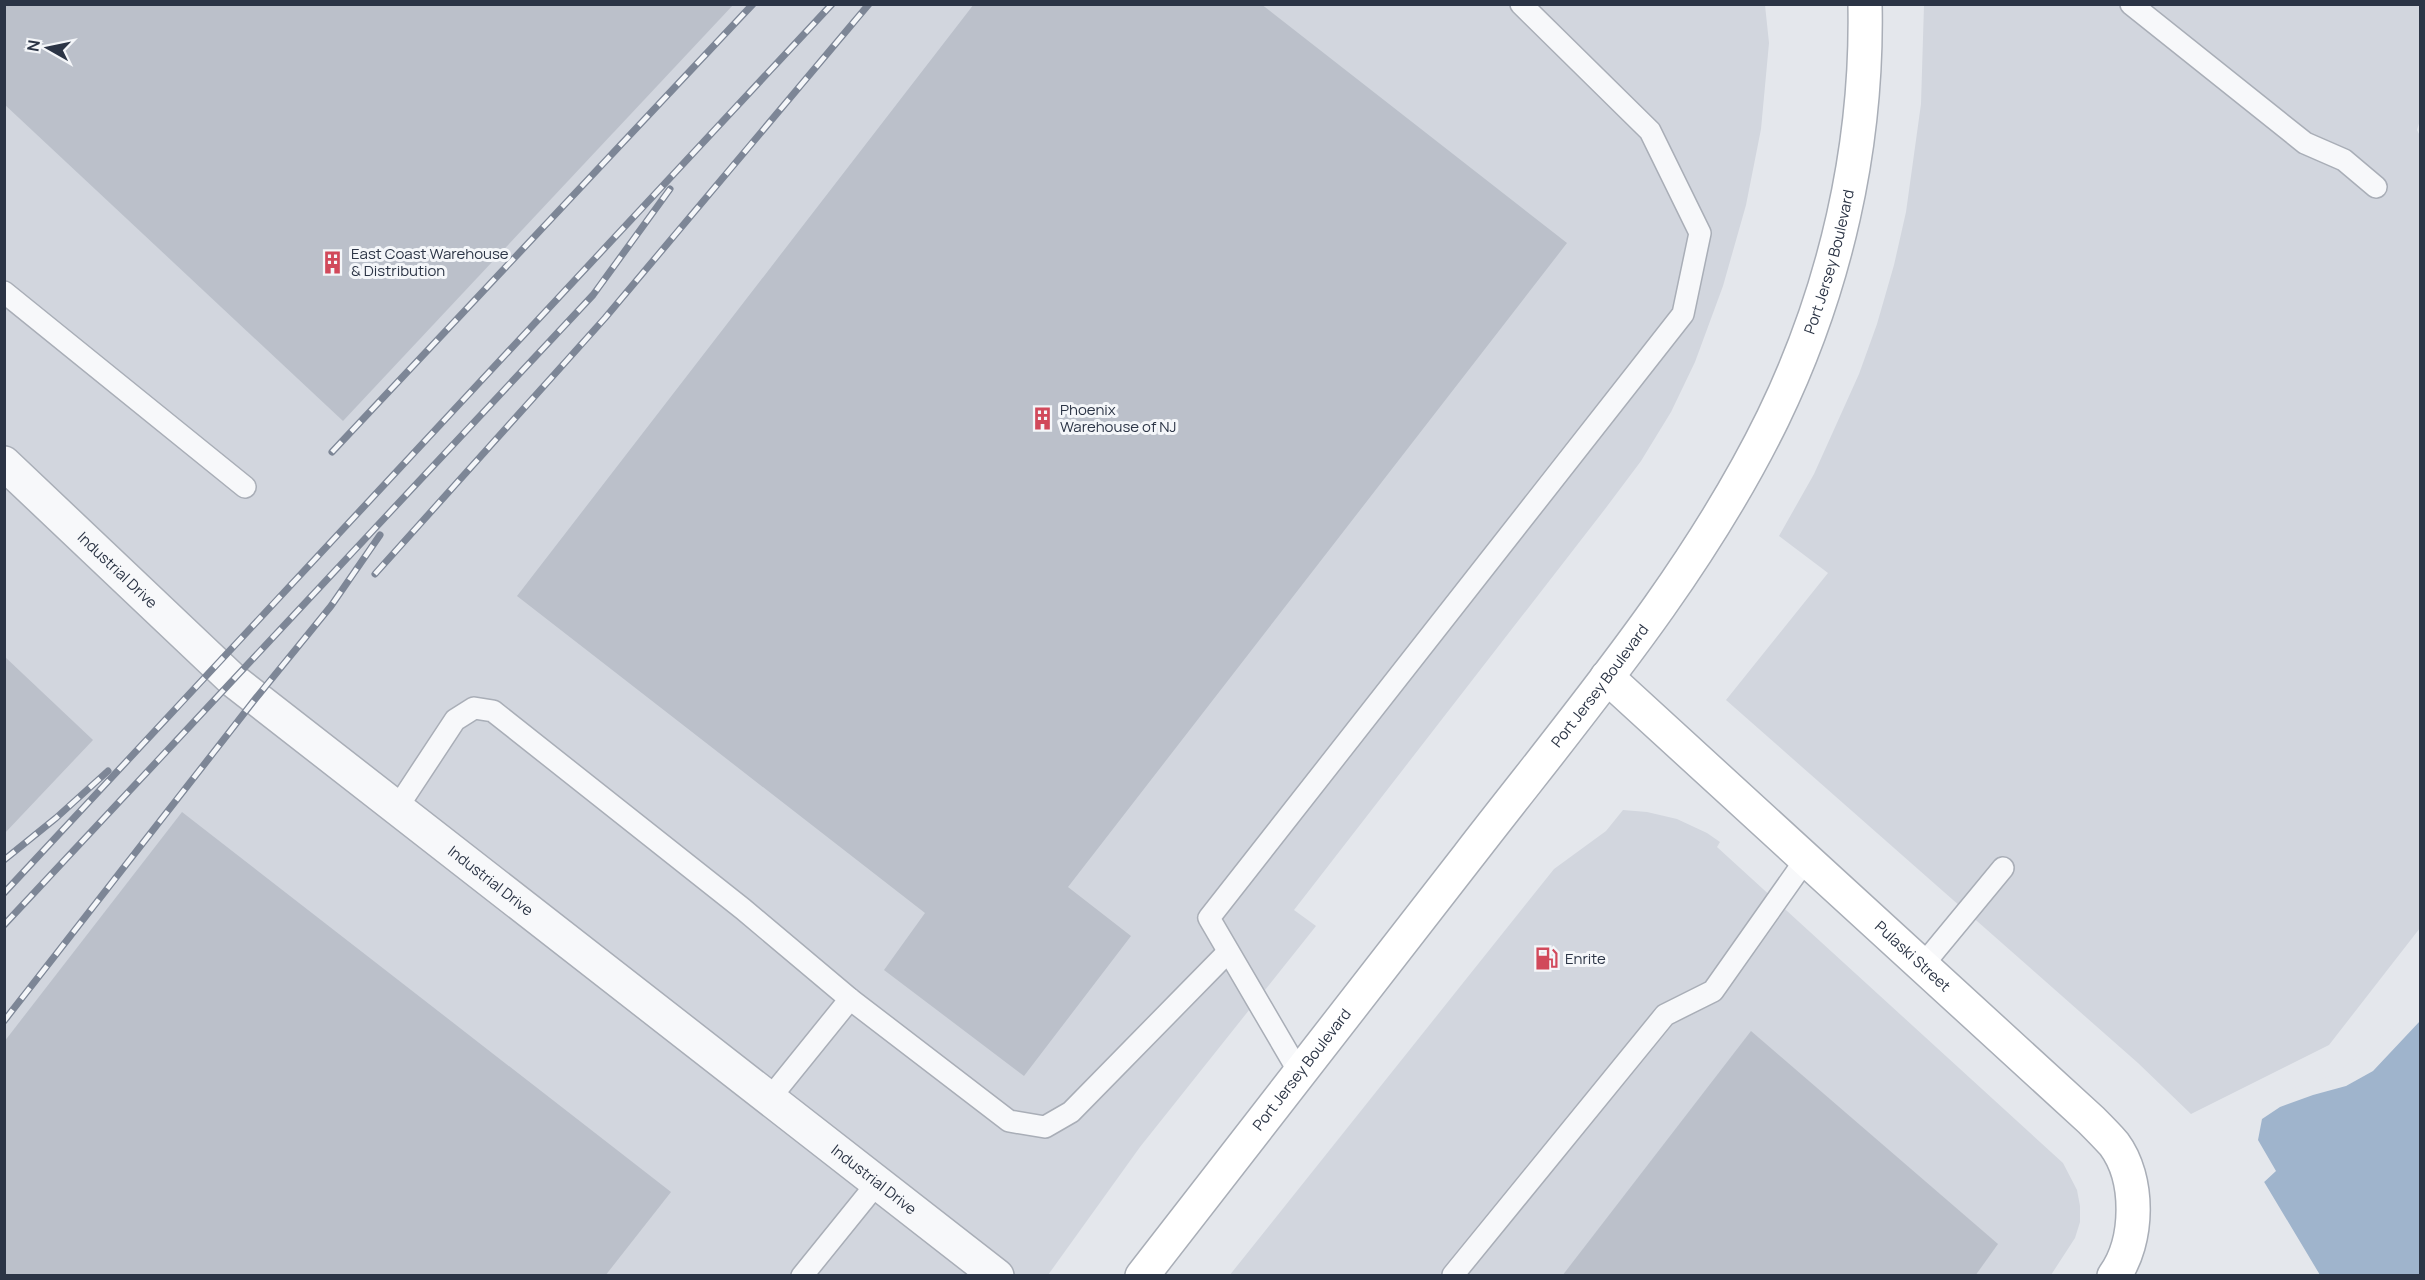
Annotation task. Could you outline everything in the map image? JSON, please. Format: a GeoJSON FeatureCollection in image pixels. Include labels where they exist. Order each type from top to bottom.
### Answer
{"type":"FeatureCollection","features":[{"type":"Feature","properties":{"kind":"street","name":"Port Jersey Boulevard"},"geometry":{"type":"LineString","coordinates":[[1142,1275],[1607,677],[1690,561],[1747,467],[1787,388],[1812,327],[1834,256],[1852,177],[1860,119],[1865,4]]}},
{"type":"Feature","properties":{"kind":"street","name":"Industrial Drive"},"geometry":{"type":"LineString","coordinates":[[4,463],[234,681],[997,1275]]}},
{"type":"Feature","properties":{"kind":"street","name":"Pulaski Street"},"geometry":{"type":"LineString","coordinates":[[1607,677],[2091,1120],[2115,1145],[2128,1174],[2133,1205],[2129,1238],[2114,1275]]}},
{"type":"Feature","properties":{"kind":"lane"},"geometry":{"type":"LineString","coordinates":[[1299,1072],[1209,918],[1683,314],[1700,232],[1650,131],[1521,4]]}},
{"type":"Feature","properties":{"kind":"lane"},"geometry":{"type":"LineString","coordinates":[[2131,4],[2305,142],[2343,160],[2376,187]]}},
{"type":"Feature","properties":{"kind":"lane"},"geometry":{"type":"LineString","coordinates":[[4,292],[245,487]]}},
{"type":"Feature","properties":{"kind":"lane"},"geometry":{"type":"LineString","coordinates":[[397,808],[455,720],[474,708],[493,711],[743,909],[850,999],[1009,1121],[1045,1127],[1071,1112],[1228,952]]}},
{"type":"Feature","properties":{"kind":"lane"},"geometry":{"type":"LineString","coordinates":[[1453,1275],[1665,1015],[1713,991],[1806,859]]}},
{"type":"Feature","properties":{"kind":"lane"},"geometry":{"type":"LineString","coordinates":[[1922,966],[2003,868]]}},
{"type":"Feature","properties":{"kind":"lane"},"geometry":{"type":"LineString","coordinates":[[770,1098],[850,999]]}},
{"type":"Feature","properties":{"kind":"lane"},"geometry":{"type":"LineString","coordinates":[[802,1275],[878,1182]]}},
{"type":"Feature","properties":{"kind":"shaded area"},"geometry":{"type":"Polygon","coordinates":[[[5,5],[1765,5],[1769,43],[1761,129],[1746,205],[1723,286],[1695,362],[1671,412],[1641,461],[1605,509],[1294,910],[1316,926],[1140,1147],[1048,1275],[5,1276],[5,5]]]}},
{"type":"Feature","properties":{"kind":"shaded area"},"geometry":{"type":"Polygon","coordinates":[[[1924,5],[2420,5],[2420,120],[2417,130],[2420,136],[2420,928],[2329,1045],[2191,1114],[2138,1063],[1726,700],[1828,573],[1779,536],[1814,474],[1859,374],[1877,324],[1894,265],[1906,212],[1921,104],[1924,5]]]}},
{"type":"Feature","properties":{"kind":"shaded area"},"geometry":{"type":"Polygon","coordinates":[[[1623,810],[1647,812],[1677,819],[1707,833],[1720,842],[1717,847],[2063,1163],[2077,1190],[2080,1222],[2075,1238],[2051,1275],[1229,1276],[1554,869],[1606,831],[1623,810]]]}},
{"type":"Feature","properties":{"kind":"water"},"geometry":{"type":"Polygon","coordinates":[[[2420,1001],[2420,1275],[2320,1275],[2248,1155],[2225,1133],[2336,1078],[2410,1017],[2420,1001]]]}},
{"type":"Feature","properties":{"kind":"pier"},"geometry":{"type":"Polygon","coordinates":[[[2420,998],[2420,1021],[2373,1071],[2346,1086],[2280,1107],[2262,1119],[2258,1140],[2276,1171],[2262,1184],[2246,1157],[2222,1135],[2222,1131],[2271,1096],[2334,1075],[2408,1015],[2420,998]]]}},
{"type":"Feature","properties":{"kind":"building","name":"East Coast Warehouse & Distribution"},"geometry":{"type":"Polygon","coordinates":[[[4,4],[734,4],[343,421],[4,104],[4,4]]]}},
{"type":"Feature","properties":{"kind":"building","name":"Phoenix Warehouse of NJ"},"geometry":{"type":"Polygon","coordinates":[[[974,4],[1261,4],[1567,243],[1068,887],[1131,936],[1024,1076],[884,970],[925,913],[517,596],[974,4]]]}},
{"type":"Feature","properties":{"kind":"building"},"geometry":{"type":"Polygon","coordinates":[[[4,656],[93,740],[4,834],[4,656]]]}},
{"type":"Feature","properties":{"kind":"building"},"geometry":{"type":"Polygon","coordinates":[[[182,812],[671,1192],[605,1276],[4,1276],[4,1042],[182,812]]]}},
{"type":"Feature","properties":{"kind":"building"},"geometry":{"type":"Polygon","coordinates":[[[1751,1031],[1998,1244],[1975,1276],[1562,1276],[1751,1031]]]}},
{"type":"Feature","properties":{"kind":"railway"},"geometry":{"type":"LineString","coordinates":[[332,452],[753,4]]}},
{"type":"Feature","properties":{"kind":"railway"},"geometry":{"type":"LineString","coordinates":[[4,893],[832,4]]}},
{"type":"Feature","properties":{"kind":"railway"},"geometry":{"type":"LineString","coordinates":[[375,574],[605,318],[869,4]]}},
{"type":"Feature","properties":{"kind":"railway"},"geometry":{"type":"LineString","coordinates":[[4,925],[593,295],[670,189]]}},
{"type":"Feature","properties":{"kind":"railway"},"geometry":{"type":"LineString","coordinates":[[4,1021],[256,698],[331,606],[380,535]]}},
{"type":"Feature","properties":{"kind":"railway"},"geometry":{"type":"LineString","coordinates":[[4,860],[56,818],[108,771]]}},
{"type":"Feature","properties":{"kind":"place","name":"East Coast Warehouse & Distribution"},"geometry":{"type":"Point","coordinates":[333,263]}},
{"type":"Feature","properties":{"kind":"place","name":"Phoenix Warehouse of NJ"},"geometry":{"type":"Point","coordinates":[1042,419]}},
{"type":"Feature","properties":{"kind":"place","name":"Enrite"},"geometry":{"type":"Point","coordinates":[1547,959]}}]}
